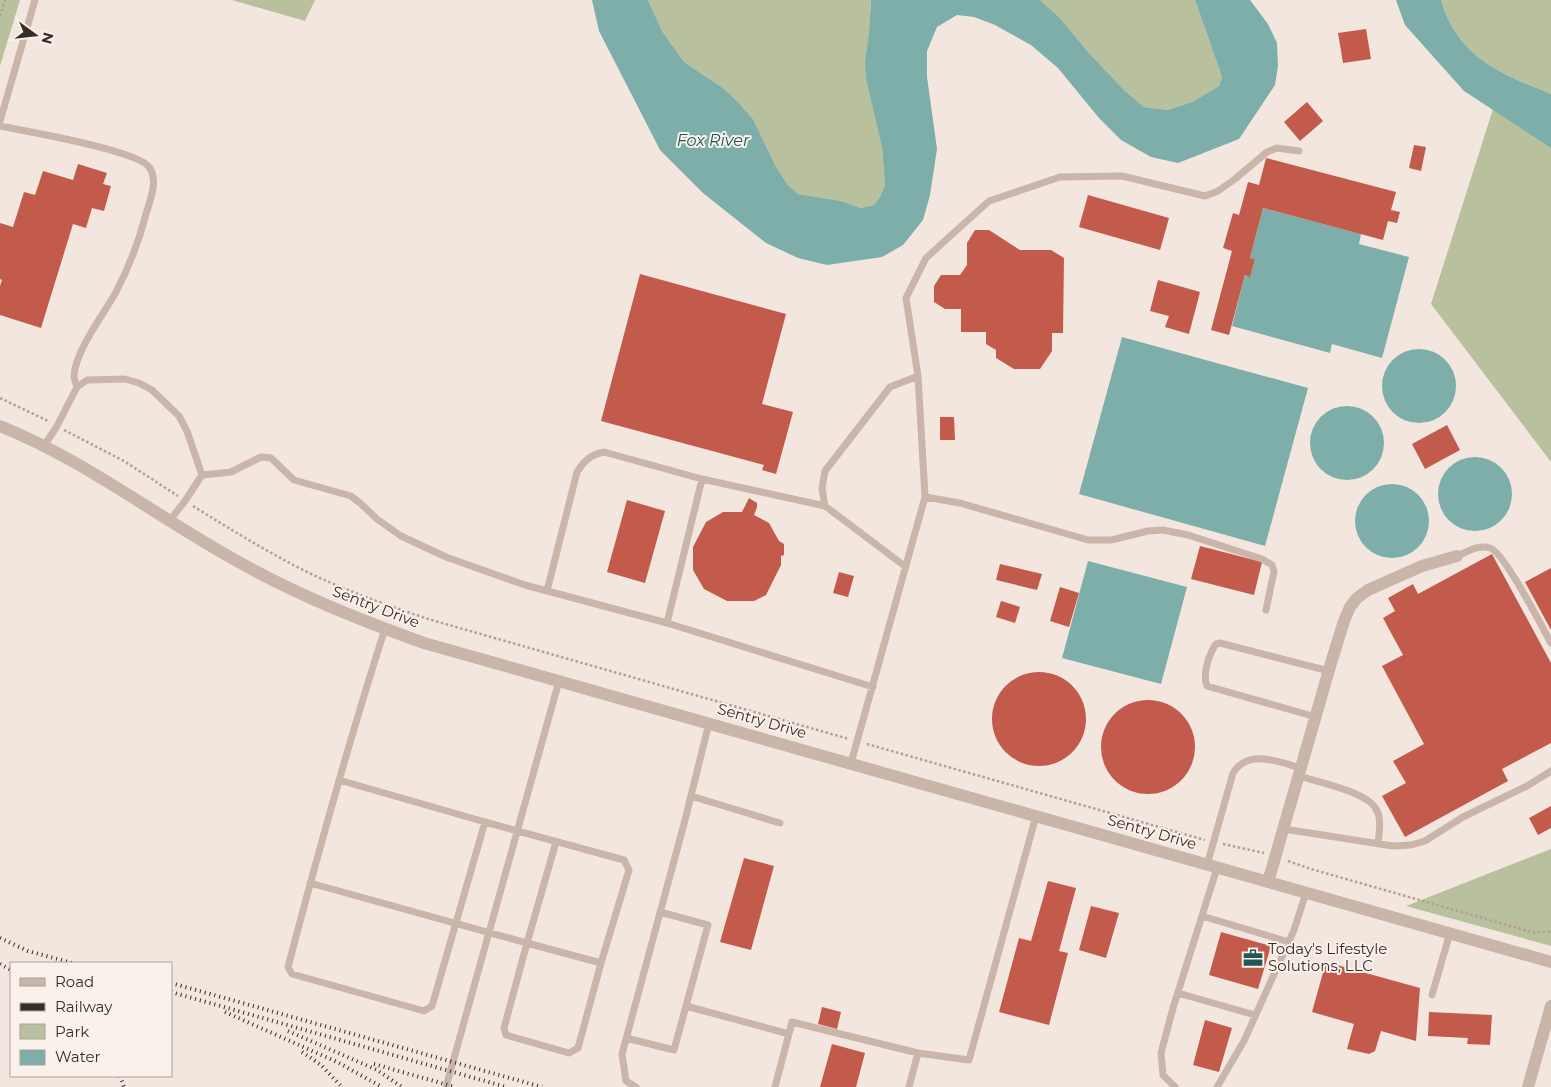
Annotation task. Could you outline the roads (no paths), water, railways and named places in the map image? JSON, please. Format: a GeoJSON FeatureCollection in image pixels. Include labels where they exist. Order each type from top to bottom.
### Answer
{"type":"FeatureCollection","features":[{"type":"Feature","properties":{"kind":"street","name":"Sentry Drive"},"geometry":{"type":"LineString","coordinates":[[0,426],[44,446],[89,470],[236,561],[300,594],[359,620],[424,643],[1551,962]]}},
{"type":"Feature","properties":{"kind":"street"},"geometry":{"type":"LineString","coordinates":[[1268,882],[1329,671],[1350,607],[1357,598],[1368,590],[1422,566],[1457,556]]}},
{"type":"Feature","properties":{"kind":"street"},"geometry":{"type":"LineString","coordinates":[[1528,1087],[1551,1006]]}},
{"type":"Feature","properties":{"kind":"lane"},"geometry":{"type":"LineString","coordinates":[[0,121],[35,0]]}},
{"type":"Feature","properties":{"kind":"lane"},"geometry":{"type":"LineString","coordinates":[[0,126],[133,156],[149,166],[154,177],[153,189],[139,241],[117,291],[78,359],[74,378],[77,387]]}},
{"type":"Feature","properties":{"kind":"lane"},"geometry":{"type":"LineString","coordinates":[[851,763],[926,497],[918,376],[906,298],[926,258],[989,201],[1060,178],[1122,176],[1205,196],[1218,191],[1267,152],[1277,148],[1299,151]]}},
{"type":"Feature","properties":{"kind":"lane"},"geometry":{"type":"LineString","coordinates":[[825,506],[822,488],[825,472],[890,387],[918,376]]}},
{"type":"Feature","properties":{"kind":"lane"},"geometry":{"type":"LineString","coordinates":[[44,446],[57,426],[77,387],[87,380],[125,379],[139,383],[152,390],[179,416],[187,431],[202,475]]}},
{"type":"Feature","properties":{"kind":"lane"},"geometry":{"type":"LineString","coordinates":[[547,591],[577,472],[584,461],[592,455],[604,452],[702,479],[825,506],[906,568]]}},
{"type":"Feature","properties":{"kind":"lane"},"geometry":{"type":"LineString","coordinates":[[202,475],[231,472],[261,457],[271,458],[294,480],[351,496],[377,520],[410,540],[446,557],[525,586],[667,623],[873,687]]}},
{"type":"Feature","properties":{"kind":"lane"},"geometry":{"type":"LineString","coordinates":[[170,520],[202,475]]}},
{"type":"Feature","properties":{"kind":"lane"},"geometry":{"type":"LineString","coordinates":[[667,623],[702,479]]}},
{"type":"Feature","properties":{"kind":"lane"},"geometry":{"type":"LineString","coordinates":[[926,497],[960,503],[1088,540],[1110,540],[1148,531],[1163,530],[1188,535],[1262,559],[1272,565],[1274,571],[1266,610]]}},
{"type":"Feature","properties":{"kind":"lane"},"geometry":{"type":"LineString","coordinates":[[1457,556],[1477,548],[1489,547],[1495,550],[1506,564],[1551,643]]}},
{"type":"Feature","properties":{"kind":"lane"},"geometry":{"type":"LineString","coordinates":[[385,629],[362,700],[310,883],[288,967],[292,974],[424,1011],[432,1006],[485,822]]}},
{"type":"Feature","properties":{"kind":"lane"},"geometry":{"type":"LineString","coordinates":[[1316,717],[1207,686],[1205,675],[1212,650],[1216,644],[1220,643],[1329,671]]}},
{"type":"Feature","properties":{"kind":"lane"},"geometry":{"type":"LineString","coordinates":[[446,1087],[560,681]]}},
{"type":"Feature","properties":{"kind":"lane"},"geometry":{"type":"LineString","coordinates":[[636,1087],[626,1081],[622,1054],[709,724]]}},
{"type":"Feature","properties":{"kind":"lane"},"geometry":{"type":"LineString","coordinates":[[1175,1087],[1163,1075],[1161,1052],[1202,916],[1212,866],[1212,842],[1233,774],[1237,767],[1249,760],[1265,758],[1368,800],[1377,810],[1379,820],[1378,844]]}},
{"type":"Feature","properties":{"kind":"lane"},"geometry":{"type":"LineString","coordinates":[[1284,829],[1393,846],[1411,845],[1425,841],[1464,817],[1526,786],[1551,771]]}},
{"type":"Feature","properties":{"kind":"lane"},"geometry":{"type":"LineString","coordinates":[[339,780],[624,860],[629,870],[578,1048],[568,1053],[506,1035],[504,1028],[556,842]]}},
{"type":"Feature","properties":{"kind":"lane"},"geometry":{"type":"LineString","coordinates":[[691,796],[780,823]]}},
{"type":"Feature","properties":{"kind":"lane"},"geometry":{"type":"LineString","coordinates":[[775,1087],[792,1022],[918,1052],[969,1060],[1036,816]]}},
{"type":"Feature","properties":{"kind":"lane"},"geometry":{"type":"LineString","coordinates":[[310,883],[601,963]]}},
{"type":"Feature","properties":{"kind":"lane"},"geometry":{"type":"LineString","coordinates":[[1217,1087],[1244,1041],[1256,1015],[1294,930],[1306,892]]}},
{"type":"Feature","properties":{"kind":"lane"},"geometry":{"type":"LineString","coordinates":[[626,1038],[674,1050],[708,925],[660,912]]}},
{"type":"Feature","properties":{"kind":"lane"},"geometry":{"type":"LineString","coordinates":[[1202,916],[1289,942]]}},
{"type":"Feature","properties":{"kind":"lane"},"geometry":{"type":"LineString","coordinates":[[1432,995],[1450,933]]}},
{"type":"Feature","properties":{"kind":"lane"},"geometry":{"type":"LineString","coordinates":[[1178,993],[1256,1015]]}},
{"type":"Feature","properties":{"kind":"lane"},"geometry":{"type":"LineString","coordinates":[[686,1006],[789,1034]]}},
{"type":"Feature","properties":{"kind":"lane"},"geometry":{"type":"LineString","coordinates":[[909,1087],[918,1052]]}},
{"type":"Feature","properties":{"kind":"water","name":"Fox River"},"geometry":{"type":"Polygon","coordinates":[[[592,0],[648,0],[662,31],[684,62],[723,88],[753,119],[775,165],[787,184],[798,194],[841,201],[861,208],[874,205],[885,185],[882,147],[866,78],[865,60],[871,0],[1040,0],[1059,17],[1088,52],[1125,91],[1144,107],[1167,110],[1192,102],[1219,86],[1222,77],[1195,0],[1250,0],[1268,24],[1277,43],[1278,66],[1275,85],[1239,139],[1178,163],[1151,157],[1121,140],[1099,118],[1058,68],[1031,45],[995,25],[974,17],[957,15],[937,27],[927,51],[927,77],[937,149],[930,195],[923,220],[903,245],[882,257],[827,265],[798,258],[766,243],[703,193],[660,150],[599,31],[592,0]]]}},
{"type":"Feature","properties":{"kind":"water"},"geometry":{"type":"Polygon","coordinates":[[[1396,0],[1441,0],[1458,36],[1470,50],[1498,70],[1551,94],[1551,148],[1464,91],[1405,25],[1396,0]]]}},
{"type":"Feature","properties":{"kind":"water"},"geometry":{"type":"Polygon","coordinates":[[[1263,208],[1361,234],[1359,244],[1409,257],[1382,358],[1332,344],[1330,353],[1232,326],[1245,275],[1250,276],[1255,259],[1250,258],[1263,208]]]}},
{"type":"Feature","properties":{"kind":"water"},"geometry":{"type":"Polygon","coordinates":[[[1122,337],[1308,388],[1265,546],[1079,494],[1122,337]]]}},
{"type":"Feature","properties":{"kind":"water"},"geometry":{"type":"Polygon","coordinates":[[[1419,349],[1433,352],[1445,360],[1453,372],[1456,386],[1453,400],[1445,412],[1433,420],[1419,423],[1405,420],[1393,412],[1385,400],[1382,386],[1385,372],[1393,360],[1405,352],[1419,349]]]}},
{"type":"Feature","properties":{"kind":"water"},"geometry":{"type":"Polygon","coordinates":[[[1347,406],[1361,409],[1373,417],[1381,429],[1384,443],[1381,457],[1373,469],[1361,477],[1347,480],[1333,477],[1321,469],[1313,457],[1310,443],[1313,429],[1321,417],[1333,409],[1347,406]]]}},
{"type":"Feature","properties":{"kind":"water"},"geometry":{"type":"Polygon","coordinates":[[[1475,457],[1489,460],[1501,468],[1509,480],[1512,494],[1509,508],[1501,520],[1489,528],[1475,531],[1461,528],[1449,520],[1441,508],[1438,494],[1441,480],[1449,468],[1461,460],[1475,457]]]}},
{"type":"Feature","properties":{"kind":"water"},"geometry":{"type":"Polygon","coordinates":[[[1392,484],[1406,487],[1418,495],[1426,507],[1429,521],[1426,535],[1418,547],[1406,555],[1392,558],[1378,555],[1366,547],[1358,535],[1355,521],[1358,507],[1366,495],[1378,487],[1392,484]]]}},
{"type":"Feature","properties":{"kind":"water"},"geometry":{"type":"Polygon","coordinates":[[[1088,561],[1187,587],[1161,684],[1062,658],[1088,561]]]}},
{"type":"Feature","properties":{"kind":"railway"},"geometry":{"type":"LineString","coordinates":[[0,938],[28,951],[68,962]]}},
{"type":"Feature","properties":{"kind":"railway"},"geometry":{"type":"LineString","coordinates":[[0,964],[10,969]]}},
{"type":"Feature","properties":{"kind":"railway"},"geometry":{"type":"LineString","coordinates":[[172,983],[542,1087]]}},
{"type":"Feature","properties":{"kind":"railway"},"geometry":{"type":"LineString","coordinates":[[172,992],[506,1087]]}},
{"type":"Feature","properties":{"kind":"railway"},"geometry":{"type":"LineString","coordinates":[[225,1012],[337,1062],[382,1087]]}},
{"type":"Feature","properties":{"kind":"railway"},"geometry":{"type":"LineString","coordinates":[[288,1031],[377,1070],[402,1087]]}},
{"type":"Feature","properties":{"kind":"railway"},"geometry":{"type":"LineString","coordinates":[[302,1052],[321,1065],[342,1087]]}},
{"type":"Feature","properties":{"kind":"railway"},"geometry":{"type":"LineString","coordinates":[[374,1064],[455,1087]]}},
{"type":"Feature","properties":{"kind":"railway"},"geometry":{"type":"LineString","coordinates":[[120,1077],[124,1087]]}},
{"type":"Feature","properties":{"kind":"place","name":"Today's Lifestyle Solutions, LLC"},"geometry":{"type":"Point","coordinates":[1253,958]}}]}
